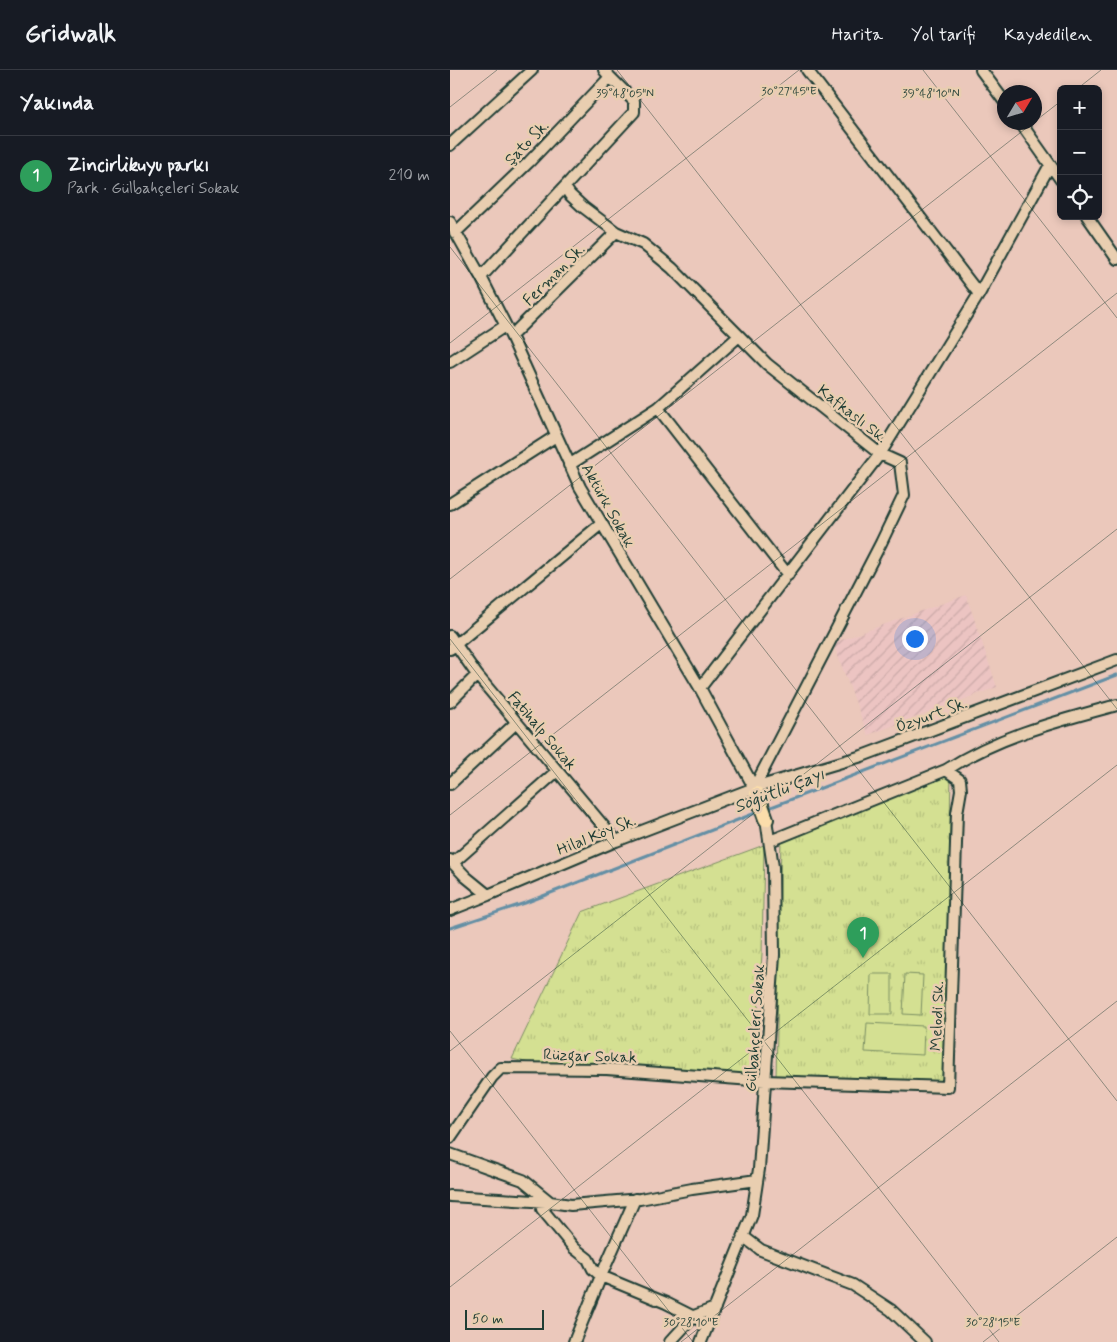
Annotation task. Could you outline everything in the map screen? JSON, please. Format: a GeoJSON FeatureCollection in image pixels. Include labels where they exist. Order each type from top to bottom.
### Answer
{"type":"FeatureCollection","features":[{"type":"Feature","properties":{"kind":"main road"},"geometry":{"type":"LineString","coordinates":[[756,791],[766,819]]}},
{"type":"Feature","properties":{"kind":"street"},"geometry":{"type":"LineString","coordinates":[[450,145],[532,70]]}},
{"type":"Feature","properties":{"kind":"street"},"geometry":{"type":"LineString","coordinates":[[807,70],[979,294]]}},
{"type":"Feature","properties":{"kind":"street"},"geometry":{"type":"LineString","coordinates":[[985,72],[997,90]]}},
{"type":"Feature","properties":{"kind":"street"},"geometry":{"type":"LineString","coordinates":[[481,277],[634,112],[634,101],[607,73]]}},
{"type":"Feature","properties":{"kind":"street","name":"Şato Sk."},"geometry":{"type":"LineString","coordinates":[[456,233],[529,162],[607,73]]}},
{"type":"Feature","properties":{"kind":"street"},"geometry":{"type":"LineString","coordinates":[[1026,130],[1057,175]]}},
{"type":"Feature","properties":{"kind":"street"},"geometry":{"type":"LineString","coordinates":[[700,688],[880,454],[979,294],[1050,165]]}},
{"type":"Feature","properties":{"kind":"street","name":"Kafkaslı Sk."},"geometry":{"type":"LineString","coordinates":[[565,187],[570,195],[583,207],[616,232],[643,244],[664,262],[767,364],[880,454],[900,464],[904,495],[756,791]]}},
{"type":"Feature","properties":{"kind":"street"},"geometry":{"type":"LineString","coordinates":[[1090,220],[1117,259]]}},
{"type":"Feature","properties":{"kind":"street","name":"Aktürk Sokak"},"geometry":{"type":"LineString","coordinates":[[450,222],[511,336],[580,487],[700,688],[741,768],[756,791]]}},
{"type":"Feature","properties":{"kind":"street","name":"Ferman Sk."},"geometry":{"type":"LineString","coordinates":[[511,336],[616,232]]}},
{"type":"Feature","properties":{"kind":"street"},"geometry":{"type":"LineString","coordinates":[[450,362],[506,326]]}},
{"type":"Feature","properties":{"kind":"street"},"geometry":{"type":"LineString","coordinates":[[569,465],[658,408],[739,336]]}},
{"type":"Feature","properties":{"kind":"street"},"geometry":{"type":"LineString","coordinates":[[658,408],[788,574]]}},
{"type":"Feature","properties":{"kind":"street"},"geometry":{"type":"LineString","coordinates":[[450,504],[556,436]]}},
{"type":"Feature","properties":{"kind":"street"},"geometry":{"type":"LineString","coordinates":[[452,643],[601,524]]}},
{"type":"Feature","properties":{"kind":"street","name":"Fatihalp Sokak"},"geometry":{"type":"LineString","coordinates":[[452,643],[516,723],[616,841]]}},
{"type":"Feature","properties":{"kind":"street","name":"Özyurt Sk."},"geometry":{"type":"LineString","coordinates":[[756,791],[862,756],[1117,660]]}},
{"type":"Feature","properties":{"kind":"street"},"geometry":{"type":"LineString","coordinates":[[450,702],[477,675]]}},
{"type":"Feature","properties":{"kind":"street"},"geometry":{"type":"LineString","coordinates":[[770,841],[946,770],[969,755],[1040,725],[1117,705]]}},
{"type":"Feature","properties":{"kind":"street"},"geometry":{"type":"LineString","coordinates":[[450,784],[516,723]]}},
{"type":"Feature","properties":{"kind":"street","name":"Melodi Sk."},"geometry":{"type":"LineString","coordinates":[[765,1081],[948,1086],[957,813],[961,790],[960,780],[946,770]]}},
{"type":"Feature","properties":{"kind":"street"},"geometry":{"type":"LineString","coordinates":[[488,896],[452,862],[557,771]]}},
{"type":"Feature","properties":{"kind":"street","name":"Hilal Köy Sk."},"geometry":{"type":"LineString","coordinates":[[450,910],[488,896],[616,841],[756,791]]}},
{"type":"Feature","properties":{"kind":"street","name":"Gülbahçeleri Sokak"},"geometry":{"type":"LineString","coordinates":[[701,1342],[752,1215],[757,1180],[774,955],[773,867],[766,819]]}},
{"type":"Feature","properties":{"kind":"street","name":"Rüzgar Sokak"},"geometry":{"type":"LineString","coordinates":[[450,1138],[492,1077],[501,1068],[607,1069],[765,1081]]}},
{"type":"Feature","properties":{"kind":"street"},"geometry":{"type":"LineString","coordinates":[[450,1154],[523,1180],[550,1202]]}},
{"type":"Feature","properties":{"kind":"street"},"geometry":{"type":"LineString","coordinates":[[450,1196],[550,1202],[571,1206],[636,1200],[757,1180]]}},
{"type":"Feature","properties":{"kind":"street"},"geometry":{"type":"LineString","coordinates":[[574,1342],[601,1276],[636,1200]]}},
{"type":"Feature","properties":{"kind":"street"},"geometry":{"type":"LineString","coordinates":[[550,1202],[542,1209],[574,1248],[588,1259],[593,1269],[601,1276],[694,1316],[708,1324]]}},
{"type":"Feature","properties":{"kind":"street"},"geometry":{"type":"LineString","coordinates":[[744,1237],[760,1250],[853,1285],[891,1310],[925,1342]]}},
{"type":"Feature","properties":{"kind":"street"},"geometry":{"type":"LineString","coordinates":[[670,1342],[694,1316],[715,1308]]}},
{"type":"Feature","properties":{"kind":"shaded area"},"geometry":{"type":"Polygon","coordinates":[[[966,595],[997,687],[868,735],[833,643],[966,595]]]}},
{"type":"Feature","properties":{"kind":"green space"},"geometry":{"type":"Polygon","coordinates":[[[951,773],[945,1084],[776,1078],[781,839],[951,773]]]}},
{"type":"Feature","properties":{"kind":"green space"},"geometry":{"type":"Polygon","coordinates":[[[764,845],[762,954],[753,1080],[583,1075],[512,1059],[582,912],[764,845]]]}},
{"type":"Feature","properties":{"kind":"green space"},"geometry":{"type":"Polygon","coordinates":[[[871,974],[892,974],[892,1014],[870,1014],[871,974]]]}},
{"type":"Feature","properties":{"kind":"green space"},"geometry":{"type":"Polygon","coordinates":[[[905,974],[923,975],[921,1015],[903,1014],[905,974]]]}},
{"type":"Feature","properties":{"kind":"green space"},"geometry":{"type":"Polygon","coordinates":[[[867,1023],[924,1026],[923,1055],[865,1052],[867,1023]]]}},
{"type":"Feature","properties":{"kind":"waterway","name":"Söğütlü Çayı"},"geometry":{"type":"LineString","coordinates":[[766,809],[1117,675]]}},
{"type":"Feature","properties":{"kind":"waterway","name":"Söğütlü Çayı"},"geometry":{"type":"LineString","coordinates":[[450,928],[525,903],[758,812]]}},
{"type":"Feature","properties":{"kind":"place","name":"Zincirlikuyu parkı"},"geometry":{"type":"Point","coordinates":[863,958]}}]}
